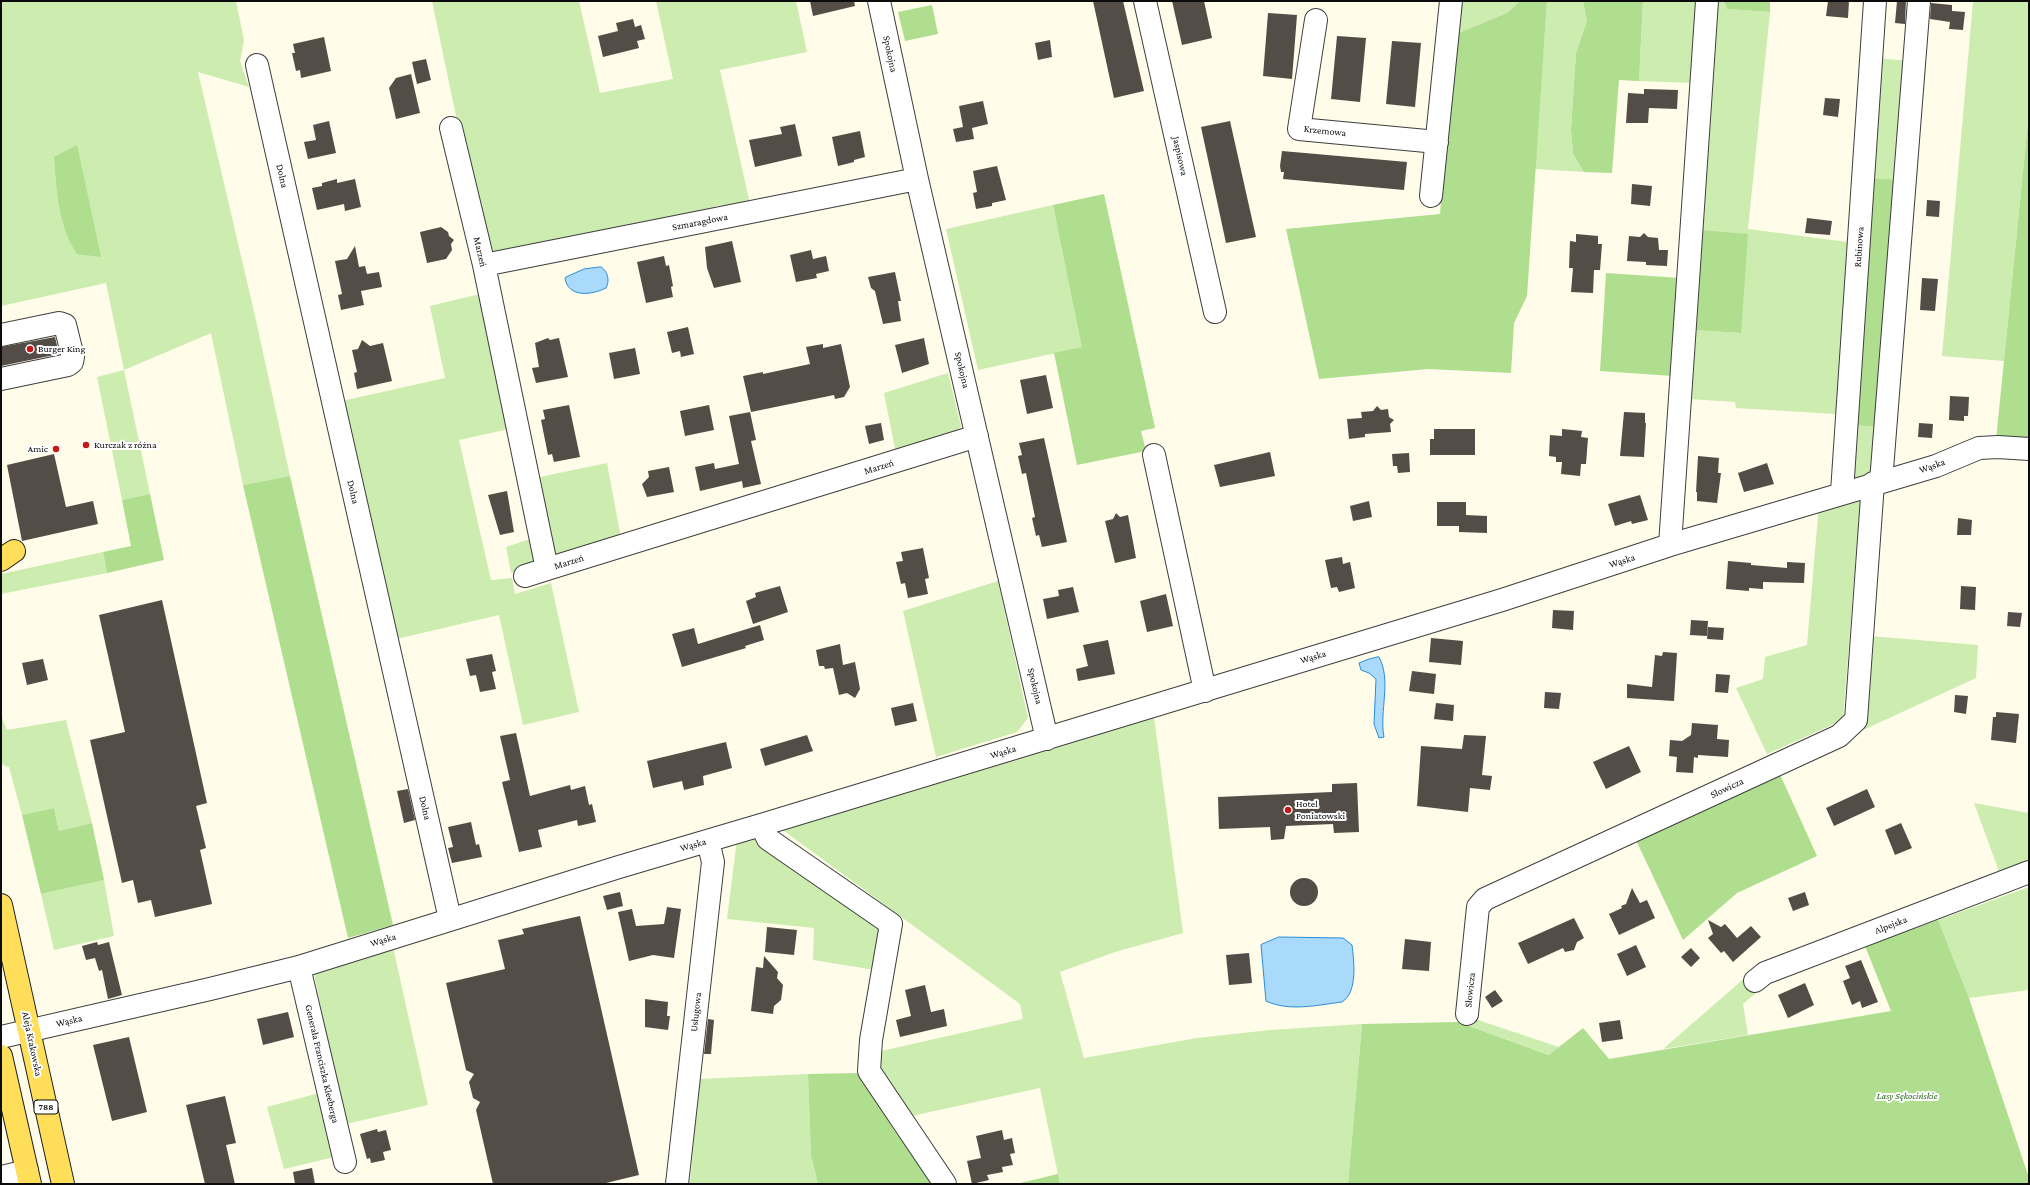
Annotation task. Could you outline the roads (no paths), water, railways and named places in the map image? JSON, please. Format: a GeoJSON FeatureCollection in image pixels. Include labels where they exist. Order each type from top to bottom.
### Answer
{"type":"FeatureCollection","features":[{"type":"Feature","properties":{"kind":"main road","name":"Aleja Krakowska"},"geometry":{"type":"LineString","coordinates":[[1,905],[63,1184]]}},
{"type":"Feature","properties":{"kind":"main road"},"geometry":{"type":"LineString","coordinates":[[1,1056],[28,1178]]}},
{"type":"Feature","properties":{"kind":"main road"},"geometry":{"type":"LineString","coordinates":[[1,1083],[12,1105]]}},
{"type":"Feature","properties":{"kind":"street","name":"Spokojna"},"geometry":{"type":"LineString","coordinates":[[878,1],[917,180],[1047,739]]}},
{"type":"Feature","properties":{"kind":"street","name":"Jaspisowa"},"geometry":{"type":"LineString","coordinates":[[1146,1],[1215,312]]}},
{"type":"Feature","properties":{"kind":"street"},"geometry":{"type":"LineString","coordinates":[[1431,196],[1451,1]]}},
{"type":"Feature","properties":{"kind":"street"},"geometry":{"type":"LineString","coordinates":[[1670,545],[1707,1]]}},
{"type":"Feature","properties":{"kind":"street","name":"Rubinowa"},"geometry":{"type":"LineString","coordinates":[[1842,492],[1875,1]]}},
{"type":"Feature","properties":{"kind":"street","name":"Słowicza"},"geometry":{"type":"LineString","coordinates":[[1467,1014],[1478,907],[1485,899],[1839,736],[1856,720],[1919,1]]}},
{"type":"Feature","properties":{"kind":"street","name":"Krzemowa"},"geometry":{"type":"LineString","coordinates":[[1316,20],[1299,128],[1437,142]]}},
{"type":"Feature","properties":{"kind":"street","name":"Dolna"},"geometry":{"type":"LineString","coordinates":[[257,66],[450,919]]}},
{"type":"Feature","properties":{"kind":"street","name":"Marzeń"},"geometry":{"type":"LineString","coordinates":[[451,128],[484,265],[547,569],[977,436]]}},
{"type":"Feature","properties":{"kind":"street","name":"Szmaragdowa"},"geometry":{"type":"LineString","coordinates":[[484,265],[917,180]]}},
{"type":"Feature","properties":{"kind":"street"},"geometry":{"type":"LineString","coordinates":[[1,335],[59,323],[65,325],[73,357],[72,362],[68,365],[1,379]]}},
{"type":"Feature","properties":{"kind":"street","name":"Wąska"},"geometry":{"type":"LineString","coordinates":[[1,1037],[210,990],[299,967],[450,919],[1502,600],[1670,545],[1842,492],[1936,466],[1979,448],[1998,447],[2029,449]]}},
{"type":"Feature","properties":{"kind":"street"},"geometry":{"type":"LineString","coordinates":[[1154,455],[1204,691]]}},
{"type":"Feature","properties":{"kind":"street"},"geometry":{"type":"LineString","coordinates":[[525,576],[547,569]]}},
{"type":"Feature","properties":{"kind":"street"},"geometry":{"type":"LineString","coordinates":[[761,825],[768,839],[891,924],[871,1040],[869,1071],[945,1184]]}},
{"type":"Feature","properties":{"kind":"street","name":"Usługowa"},"geometry":{"type":"LineString","coordinates":[[677,1184],[713,862],[708,841]]}},
{"type":"Feature","properties":{"kind":"street","name":"Alpejska"},"geometry":{"type":"LineString","coordinates":[[1755,981],[1765,973],[2029,872]]}},
{"type":"Feature","properties":{"kind":"street","name":"Generała Franciszka Kleeberga"},"geometry":{"type":"LineString","coordinates":[[299,967],[345,1162]]}},
{"type":"Feature","properties":{"kind":"street"},"geometry":{"type":"LineString","coordinates":[[1,1177],[28,1178]]}},
{"type":"Feature","properties":{"kind":"water"},"geometry":{"type":"Polygon","coordinates":[[[601,267],[608,276],[606,288],[594,292],[582,293],[576,292],[567,285],[565,279],[566,277],[584,269],[601,267]]]}},
{"type":"Feature","properties":{"kind":"water"},"geometry":{"type":"Polygon","coordinates":[[[1379,657],[1383,666],[1385,686],[1383,717],[1384,737],[1379,738],[1374,724],[1376,679],[1369,673],[1361,670],[1359,663],[1379,657]]]}},
{"type":"Feature","properties":{"kind":"water"},"geometry":{"type":"Polygon","coordinates":[[[1279,937],[1343,938],[1352,945],[1354,976],[1351,991],[1347,997],[1342,1002],[1304,1007],[1284,1006],[1266,1001],[1261,945],[1279,937]]]}},
{"type":"Feature","properties":{"kind":"place","name":"Burger King"},"geometry":{"type":"Point","coordinates":[30,349]}},
{"type":"Feature","properties":{"kind":"place","name":"Kurczak z różna"},"geometry":{"type":"Point","coordinates":[86,445]}},
{"type":"Feature","properties":{"kind":"place","name":"Amic"},"geometry":{"type":"Point","coordinates":[56,449]}},
{"type":"Feature","properties":{"kind":"place","name":"Hotel Poniatowski"},"geometry":{"type":"Point","coordinates":[1288,810]}},
{"type":"Feature","properties":{"kind":"park label","name":"Lasy Sękocińskie"},"geometry":{"type":"Point","coordinates":[1907,1096]}}]}
